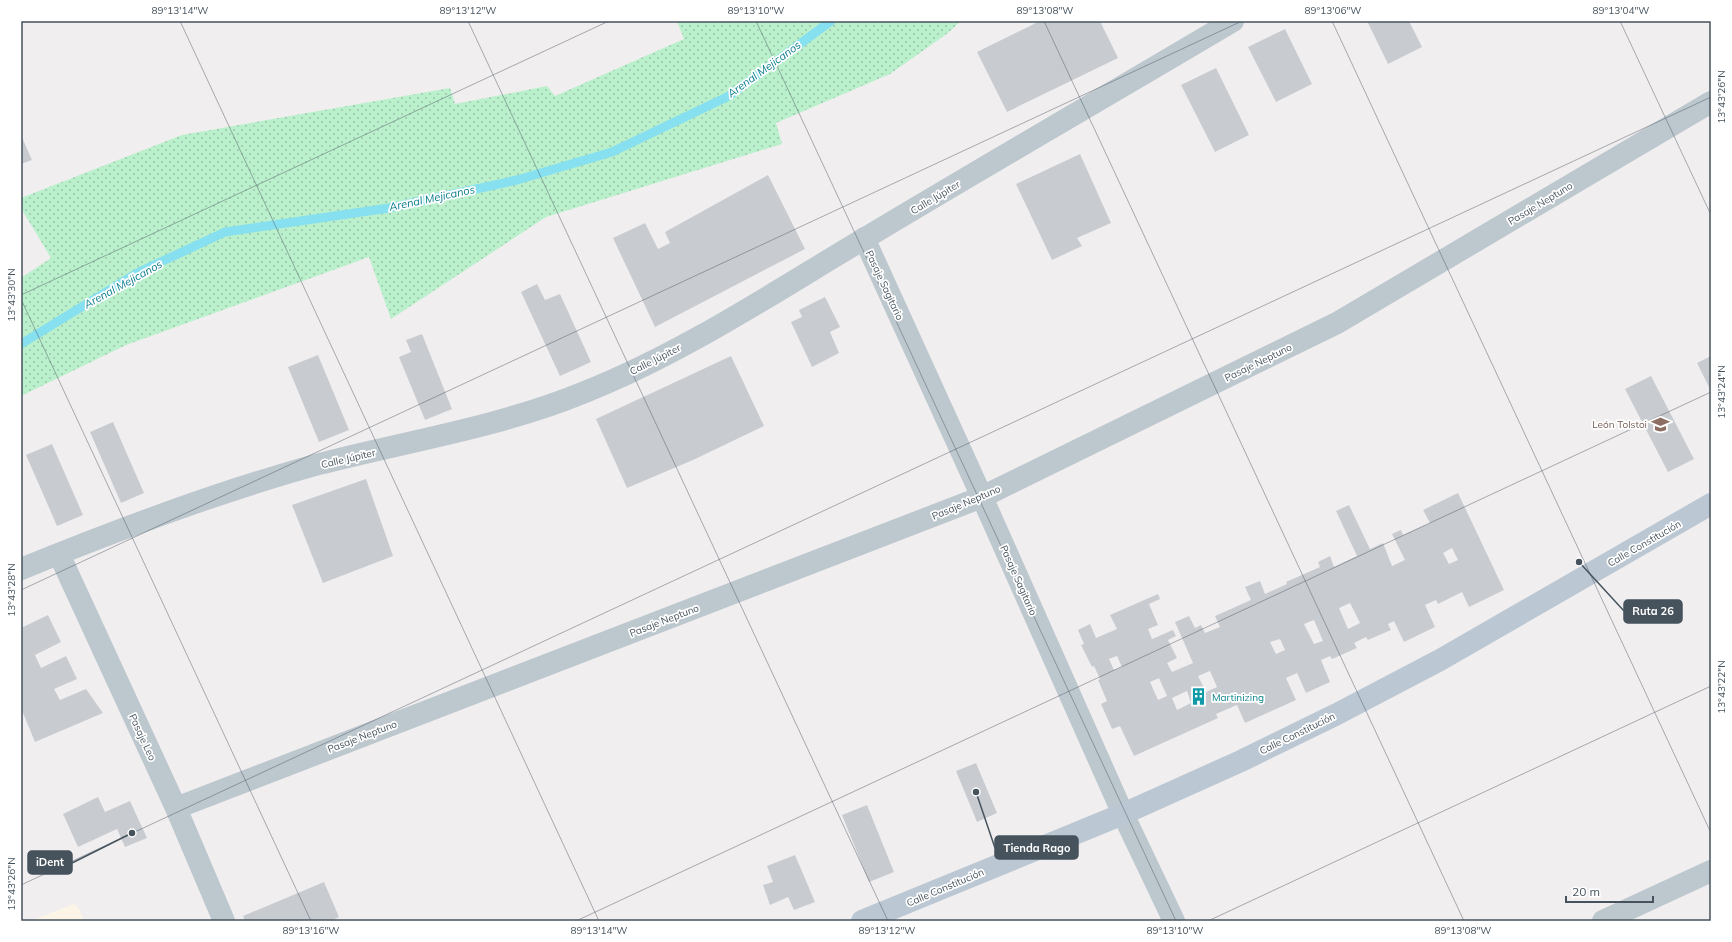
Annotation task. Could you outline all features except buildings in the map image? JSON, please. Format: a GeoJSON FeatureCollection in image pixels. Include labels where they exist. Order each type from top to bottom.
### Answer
{"type":"FeatureCollection","features":[{"type":"Feature","properties":{"kind":"main road","name":"Calle Constitución"},"geometry":{"type":"LineString","coordinates":[[862,921],[898,914],[1241,761],[1440,660],[1711,504]]}},
{"type":"Feature","properties":{"kind":"street","name":"Calle Júpiter"},"geometry":{"type":"LineString","coordinates":[[21,569],[174,509],[227,491],[320,464],[481,426],[533,412],[585,393],[643,367],[689,342],[1233,21]]}},
{"type":"Feature","properties":{"kind":"street","name":"Pasaje Neptuno"},"geometry":{"type":"LineString","coordinates":[[176,808],[982,497],[1336,323],[1711,102]]}},
{"type":"Feature","properties":{"kind":"street","name":"Pasaje Sagitario"},"geometry":{"type":"LineString","coordinates":[[864,238],[982,497],[1123,814],[1174,921]]}},
{"type":"Feature","properties":{"kind":"street","name":"Pasaje Leo"},"geometry":{"type":"LineString","coordinates":[[59,554],[176,808],[224,921]]}},
{"type":"Feature","properties":{"kind":"street"},"geometry":{"type":"LineString","coordinates":[[1603,921],[1711,871]]}},
{"type":"Feature","properties":{"kind":"shaded area"},"geometry":{"type":"Polygon","coordinates":[[[74,904],[79,909],[84,921],[30,921],[74,904]]]}},
{"type":"Feature","properties":{"kind":"green space"},"geometry":{"type":"Polygon","coordinates":[[[677,21],[961,21],[948,33],[890,74],[776,123],[782,144],[546,217],[391,319],[369,257],[126,345],[21,396],[21,278],[51,258],[21,208],[21,198],[182,135],[450,88],[455,104],[547,86],[555,96],[684,39],[677,21]]]}},
{"type":"Feature","properties":{"kind":"waterway","name":"Arenal Mejicanos"},"geometry":{"type":"LineString","coordinates":[[21,344],[137,273],[225,232],[389,208],[517,180],[612,152],[729,96],[831,21]]}},
{"type":"Feature","properties":{"kind":"place","name":"León Tolstoi"},"geometry":{"type":"Point","coordinates":[1660,424]}},
{"type":"Feature","properties":{"kind":"place","name":"Ruta 26"},"geometry":{"type":"Point","coordinates":[1579,562]}},
{"type":"Feature","properties":{"kind":"place","name":"Martinizing"},"geometry":{"type":"Point","coordinates":[1199,697]}},
{"type":"Feature","properties":{"kind":"place","name":"Tienda Rago"},"geometry":{"type":"Point","coordinates":[976,792]}},
{"type":"Feature","properties":{"kind":"place","name":"iDent"},"geometry":{"type":"Point","coordinates":[132,833]}}]}
